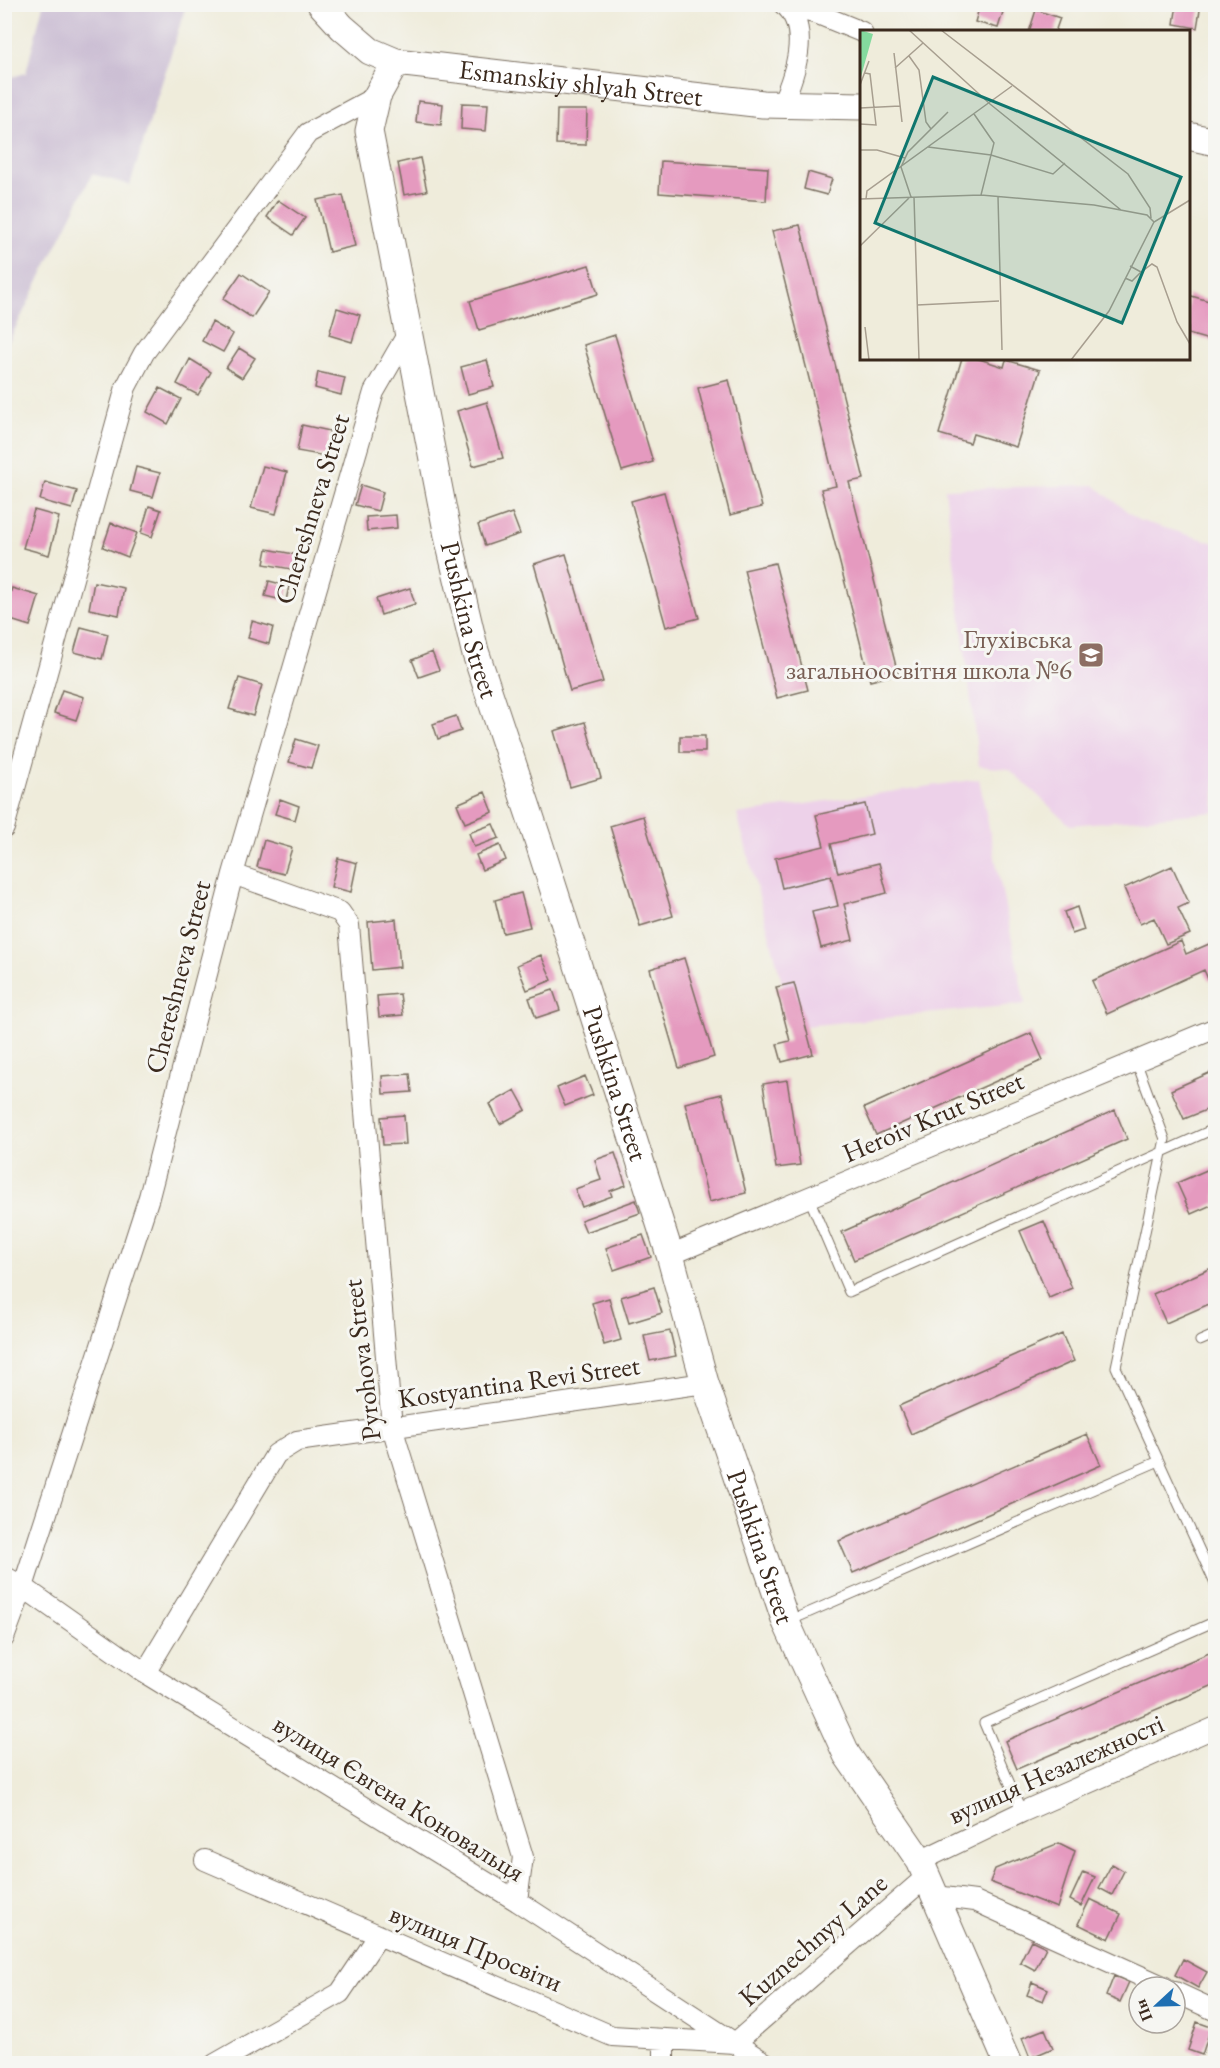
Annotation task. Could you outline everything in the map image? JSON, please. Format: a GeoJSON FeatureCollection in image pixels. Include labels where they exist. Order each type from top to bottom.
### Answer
{"type":"FeatureCollection","features":[{"type":"Feature","properties":{"kind":"street","name":"Esmanskiy shlyah Street"},"geometry":{"type":"LineString","coordinates":[[321,4],[342,27],[370,51],[396,62],[763,104],[860,106]]}},
{"type":"Feature","properties":{"kind":"street"},"geometry":{"type":"LineString","coordinates":[[784,4],[818,14],[860,32]]}},
{"type":"Feature","properties":{"kind":"street"},"geometry":{"type":"LineString","coordinates":[[782,104],[793,79],[798,58],[797,31],[793,13],[784,4]]}},
{"type":"Feature","properties":{"kind":"street","name":"Pushkina Street"},"geometry":{"type":"LineString","coordinates":[[396,62],[377,96],[369,131],[448,541],[475,651],[539,843],[670,1255],[705,1383],[786,1622],[848,1755],[927,1878],[1008,2064]]}},
{"type":"Feature","properties":{"kind":"street"},"geometry":{"type":"LineString","coordinates":[[4,828],[126,387],[144,353],[308,133],[377,96]]}},
{"type":"Feature","properties":{"kind":"street"},"geometry":{"type":"LineString","coordinates":[[1190,136],[1215,142]]}},
{"type":"Feature","properties":{"kind":"street","name":"Chereshneva Street"},"geometry":{"type":"LineString","coordinates":[[4,1638],[23,1587],[149,1197],[233,874],[374,392],[408,333]]}},
{"type":"Feature","properties":{"kind":"street","name":"Pyrohova Street"},"geometry":{"type":"LineString","coordinates":[[233,874],[340,912],[349,925],[392,1427],[523,1857],[517,1901]]}},
{"type":"Feature","properties":{"kind":"street","name":"Heroiv Krut Street"},"geometry":{"type":"LineString","coordinates":[[670,1255],[1215,1029]]}},
{"type":"Feature","properties":{"kind":"street","name":"Kostyantina Revi Street"},"geometry":{"type":"LineString","coordinates":[[144,1673],[276,1454],[297,1441],[705,1383]]}},
{"type":"Feature","properties":{"kind":"street","name":"вулиця Євгена Коновальця"},"geometry":{"type":"LineString","coordinates":[[4,1576],[144,1673],[517,1901],[767,2064]]}},
{"type":"Feature","properties":{"kind":"street","name":"вулиця Незалежності"},"geometry":{"type":"LineString","coordinates":[[927,1878],[1022,1812],[1215,1727]]}},
{"type":"Feature","properties":{"kind":"street","name":"вулиця Просвіти"},"geometry":{"type":"LineString","coordinates":[[205,1860],[612,2036],[735,2043]]}},
{"type":"Feature","properties":{"kind":"street"},"geometry":{"type":"LineString","coordinates":[[927,1878],[1138,1975]]}},
{"type":"Feature","properties":{"kind":"street","name":"Kuznechnyy Lane"},"geometry":{"type":"LineString","coordinates":[[735,2043],[927,1878]]}},
{"type":"Feature","properties":{"kind":"street"},"geometry":{"type":"LineString","coordinates":[[215,2064],[340,1993],[379,1935]]}},
{"type":"Feature","properties":{"kind":"street"},"geometry":{"type":"LineString","coordinates":[[1187,1998],[1215,2011]]}},
{"type":"Feature","properties":{"kind":"street"},"geometry":{"type":"LineString","coordinates":[[664,2040],[664,2064]]}},
{"type":"Feature","properties":{"kind":"lane"},"geometry":{"type":"LineString","coordinates":[[1136,1061],[1165,1139],[1116,1367],[1215,1586]]}},
{"type":"Feature","properties":{"kind":"lane"},"geometry":{"type":"LineString","coordinates":[[809,1198],[849,1292],[1215,1128]]}},
{"type":"Feature","properties":{"kind":"lane"},"geometry":{"type":"LineString","coordinates":[[1200,1341],[1215,1334]]}},
{"type":"Feature","properties":{"kind":"lane"},"geometry":{"type":"LineString","coordinates":[[786,1622],[1159,1461]]}},
{"type":"Feature","properties":{"kind":"lane"},"geometry":{"type":"LineString","coordinates":[[1022,1812],[984,1723],[1215,1621]]}},
{"type":"Feature","properties":{"kind":"shaded area"},"geometry":{"type":"Polygon","coordinates":[[[43,5],[186,5],[130,185],[92,174],[5,349],[5,79],[26,73],[43,5]]]}},
{"type":"Feature","properties":{"kind":"shaded area","name":"Глухівська загальноосвітня школа №6"},"geometry":{"type":"Polygon","coordinates":[[[1094,485],[1138,520],[1215,543],[1215,812],[1070,825],[1009,769],[979,766],[945,489],[1094,485]]]}},
{"type":"Feature","properties":{"kind":"shaded area"},"geometry":{"type":"Polygon","coordinates":[[[979,779],[1025,1004],[794,1027],[737,814],[979,779]]]}},
{"type":"Feature","properties":{"kind":"building"},"geometry":{"type":"Polygon","coordinates":[[[1177,4],[1201,4],[1197,28],[1174,24],[1177,4]]]}},
{"type":"Feature","properties":{"kind":"building"},"geometry":{"type":"Polygon","coordinates":[[[980,5],[1003,12],[998,28],[975,22],[980,5]]]}},
{"type":"Feature","properties":{"kind":"building"},"geometry":{"type":"Polygon","coordinates":[[[1036,10],[1060,18],[1056,30],[1030,30],[1036,10]]]}},
{"type":"Feature","properties":{"kind":"building"},"geometry":{"type":"Polygon","coordinates":[[[418,101],[443,104],[441,125],[416,122],[418,101]]]}},
{"type":"Feature","properties":{"kind":"building"},"geometry":{"type":"Polygon","coordinates":[[[462,103],[488,104],[486,131],[461,129],[462,103]]]}},
{"type":"Feature","properties":{"kind":"building"},"geometry":{"type":"Polygon","coordinates":[[[557,110],[587,110],[586,145],[556,144],[557,110]]]}},
{"type":"Feature","properties":{"kind":"building"},"geometry":{"type":"Polygon","coordinates":[[[420,158],[427,191],[404,195],[398,163],[420,158]]]}},
{"type":"Feature","properties":{"kind":"building"},"geometry":{"type":"Polygon","coordinates":[[[661,161],[768,168],[766,201],[659,193],[661,161]]]}},
{"type":"Feature","properties":{"kind":"building"},"geometry":{"type":"Polygon","coordinates":[[[808,172],[832,179],[827,195],[804,189],[808,172]]]}},
{"type":"Feature","properties":{"kind":"building"},"geometry":{"type":"Polygon","coordinates":[[[343,195],[355,246],[329,252],[317,200],[343,195]]]}},
{"type":"Feature","properties":{"kind":"building"},"geometry":{"type":"Polygon","coordinates":[[[278,200],[305,218],[293,235],[267,217],[278,200]]]}},
{"type":"Feature","properties":{"kind":"building"},"geometry":{"type":"Polygon","coordinates":[[[800,225],[864,479],[849,482],[898,674],[870,681],[821,489],[836,486],[772,231],[800,225]]]}},
{"type":"Feature","properties":{"kind":"building"},"geometry":{"type":"Polygon","coordinates":[[[589,265],[598,294],[479,330],[470,301],[589,265]]]}},
{"type":"Feature","properties":{"kind":"building"},"geometry":{"type":"Polygon","coordinates":[[[241,273],[269,292],[252,318],[223,299],[241,273]]]}},
{"type":"Feature","properties":{"kind":"building"},"geometry":{"type":"Polygon","coordinates":[[[1190,296],[1216,303],[1216,342],[1190,335],[1190,296]]]}},
{"type":"Feature","properties":{"kind":"building"},"geometry":{"type":"Polygon","coordinates":[[[337,308],[360,315],[352,342],[329,335],[337,308]]]}},
{"type":"Feature","properties":{"kind":"building"},"geometry":{"type":"Polygon","coordinates":[[[212,322],[233,334],[223,352],[202,341],[212,322]]]}},
{"type":"Feature","properties":{"kind":"building"},"geometry":{"type":"Polygon","coordinates":[[[615,335],[653,462],[622,471],[584,345],[615,335]]]}},
{"type":"Feature","properties":{"kind":"building"},"geometry":{"type":"Polygon","coordinates":[[[239,348],[255,358],[242,378],[226,368],[239,348]]]}},
{"type":"Feature","properties":{"kind":"building"},"geometry":{"type":"Polygon","coordinates":[[[190,359],[211,372],[198,395],[177,384],[190,359]]]}},
{"type":"Feature","properties":{"kind":"building"},"geometry":{"type":"Polygon","coordinates":[[[487,360],[494,387],[468,394],[461,367],[487,360]]]}},
{"type":"Feature","properties":{"kind":"building"},"geometry":{"type":"Polygon","coordinates":[[[961,360],[982,360],[1004,367],[1006,360],[1040,370],[1016,447],[973,434],[970,443],[939,434],[961,360]]]}},
{"type":"Feature","properties":{"kind":"building"},"geometry":{"type":"Polygon","coordinates":[[[318,372],[345,378],[341,395],[315,388],[318,372]]]}},
{"type":"Feature","properties":{"kind":"building"},"geometry":{"type":"Polygon","coordinates":[[[729,380],[762,507],[730,515],[698,388],[729,380]]]}},
{"type":"Feature","properties":{"kind":"building"},"geometry":{"type":"Polygon","coordinates":[[[160,388],[181,399],[168,424],[147,412],[160,388]]]}},
{"type":"Feature","properties":{"kind":"building"},"geometry":{"type":"Polygon","coordinates":[[[487,402],[503,458],[473,466],[457,411],[487,402]]]}},
{"type":"Feature","properties":{"kind":"building"},"geometry":{"type":"Polygon","coordinates":[[[302,425],[330,431],[325,456],[297,451],[302,425]]]}},
{"type":"Feature","properties":{"kind":"building"},"geometry":{"type":"Polygon","coordinates":[[[263,466],[287,472],[276,514],[251,508],[263,466]]]}},
{"type":"Feature","properties":{"kind":"building"},"geometry":{"type":"Polygon","coordinates":[[[136,467],[160,473],[153,497],[130,491],[136,467]]]}},
{"type":"Feature","properties":{"kind":"building"},"geometry":{"type":"Polygon","coordinates":[[[45,482],[77,491],[72,509],[40,500],[45,482]]]}},
{"type":"Feature","properties":{"kind":"building"},"geometry":{"type":"Polygon","coordinates":[[[361,485],[383,492],[378,511],[355,505],[361,485]]]}},
{"type":"Feature","properties":{"kind":"building"},"geometry":{"type":"Polygon","coordinates":[[[664,492],[699,618],[666,627],[631,501],[664,492]]]}},
{"type":"Feature","properties":{"kind":"building"},"geometry":{"type":"Polygon","coordinates":[[[149,506],[161,510],[152,537],[141,533],[149,506]]]}},
{"type":"Feature","properties":{"kind":"building"},"geometry":{"type":"Polygon","coordinates":[[[34,510],[59,517],[49,555],[23,548],[34,510]]]}},
{"type":"Feature","properties":{"kind":"building"},"geometry":{"type":"Polygon","coordinates":[[[512,513],[520,534],[485,546],[478,525],[512,513]]]}},
{"type":"Feature","properties":{"kind":"building"},"geometry":{"type":"Polygon","coordinates":[[[396,515],[397,528],[367,531],[366,517],[396,515]]]}},
{"type":"Feature","properties":{"kind":"building"},"geometry":{"type":"Polygon","coordinates":[[[111,523],[137,533],[128,557],[103,547],[111,523]]]}},
{"type":"Feature","properties":{"kind":"building"},"geometry":{"type":"Polygon","coordinates":[[[267,549],[299,555],[296,570],[264,564],[267,549]]]}},
{"type":"Feature","properties":{"kind":"building"},"geometry":{"type":"Polygon","coordinates":[[[566,554],[603,682],[570,691],[534,564],[566,554]]]}},
{"type":"Feature","properties":{"kind":"building"},"geometry":{"type":"Polygon","coordinates":[[[775,563],[808,690],[777,698],[744,570],[775,563]]]}},
{"type":"Feature","properties":{"kind":"building"},"geometry":{"type":"Polygon","coordinates":[[[269,581],[289,586],[286,601],[265,596],[269,581]]]}},
{"type":"Feature","properties":{"kind":"building"},"geometry":{"type":"Polygon","coordinates":[[[94,582],[124,588],[119,615],[89,609],[94,582]]]}},
{"type":"Feature","properties":{"kind":"building"},"geometry":{"type":"Polygon","coordinates":[[[12,588],[39,596],[30,626],[4,618],[12,588]]]}},
{"type":"Feature","properties":{"kind":"building"},"geometry":{"type":"Polygon","coordinates":[[[410,588],[415,604],[381,615],[376,599],[410,588]]]}},
{"type":"Feature","properties":{"kind":"building"},"geometry":{"type":"Polygon","coordinates":[[[252,621],[273,627],[269,644],[248,638],[252,621]]]}},
{"type":"Feature","properties":{"kind":"building"},"geometry":{"type":"Polygon","coordinates":[[[81,627],[108,634],[102,659],[74,652],[81,627]]]}},
{"type":"Feature","properties":{"kind":"building"},"geometry":{"type":"Polygon","coordinates":[[[432,652],[439,670],[419,677],[412,660],[432,652]]]}},
{"type":"Feature","properties":{"kind":"building"},"geometry":{"type":"Polygon","coordinates":[[[239,678],[262,685],[253,716],[229,709],[239,678]]]}},
{"type":"Feature","properties":{"kind":"building"},"geometry":{"type":"Polygon","coordinates":[[[62,690],[84,697],[76,720],[54,713],[62,690]]]}},
{"type":"Feature","properties":{"kind":"building"},"geometry":{"type":"Polygon","coordinates":[[[456,716],[461,731],[438,739],[433,724],[456,716]]]}},
{"type":"Feature","properties":{"kind":"building"},"geometry":{"type":"Polygon","coordinates":[[[585,722],[601,778],[570,787],[554,731],[585,722]]]}},
{"type":"Feature","properties":{"kind":"building"},"geometry":{"type":"Polygon","coordinates":[[[680,736],[705,736],[705,752],[680,752],[680,736]]]}},
{"type":"Feature","properties":{"kind":"building"},"geometry":{"type":"Polygon","coordinates":[[[296,739],[318,746],[311,768],[289,762],[296,739]]]}},
{"type":"Feature","properties":{"kind":"building"},"geometry":{"type":"Polygon","coordinates":[[[485,792],[493,812],[465,823],[457,804],[485,792]]]}},
{"type":"Feature","properties":{"kind":"building"},"geometry":{"type":"Polygon","coordinates":[[[280,799],[299,806],[295,820],[275,814],[280,799]]]}},
{"type":"Feature","properties":{"kind":"building"},"geometry":{"type":"Polygon","coordinates":[[[865,804],[872,834],[831,844],[838,873],[879,863],[887,893],[844,904],[853,940],[821,948],[812,912],[838,906],[831,876],[782,888],[775,858],[824,846],[816,815],[865,804]]]}},
{"type":"Feature","properties":{"kind":"building"},"geometry":{"type":"Polygon","coordinates":[[[643,816],[673,916],[640,926],[610,826],[643,816]]]}},
{"type":"Feature","properties":{"kind":"building"},"geometry":{"type":"Polygon","coordinates":[[[493,824],[499,838],[474,847],[469,833],[493,824]]]}},
{"type":"Feature","properties":{"kind":"building"},"geometry":{"type":"Polygon","coordinates":[[[264,840],[292,848],[284,874],[257,867],[264,840]]]}},
{"type":"Feature","properties":{"kind":"building"},"geometry":{"type":"Polygon","coordinates":[[[500,845],[506,860],[482,870],[476,855],[500,845]]]}},
{"type":"Feature","properties":{"kind":"building"},"geometry":{"type":"Polygon","coordinates":[[[338,858],[357,863],[351,892],[331,887],[338,858]]]}},
{"type":"Feature","properties":{"kind":"building"},"geometry":{"type":"Polygon","coordinates":[[[1172,866],[1189,903],[1178,908],[1190,934],[1166,944],[1154,918],[1140,924],[1124,888],[1172,866]]]}},
{"type":"Feature","properties":{"kind":"building"},"geometry":{"type":"Polygon","coordinates":[[[521,893],[530,927],[503,933],[495,900],[521,893]]]}},
{"type":"Feature","properties":{"kind":"building"},"geometry":{"type":"Polygon","coordinates":[[[1077,907],[1084,930],[1072,934],[1064,912],[1077,907]]]}},
{"type":"Feature","properties":{"kind":"building"},"geometry":{"type":"Polygon","coordinates":[[[396,919],[400,967],[372,970],[368,922],[396,919]]]}},
{"type":"Feature","properties":{"kind":"building"},"geometry":{"type":"Polygon","coordinates":[[[1181,941],[1186,954],[1216,941],[1216,978],[1209,981],[1204,970],[1107,1014],[1092,981],[1181,941]]]}},
{"type":"Feature","properties":{"kind":"building"},"geometry":{"type":"Polygon","coordinates":[[[541,955],[552,980],[527,990],[517,965],[541,955]]]}},
{"type":"Feature","properties":{"kind":"building"},"geometry":{"type":"Polygon","coordinates":[[[684,958],[714,1057],[679,1068],[650,969],[684,958]]]}},
{"type":"Feature","properties":{"kind":"building"},"geometry":{"type":"Polygon","coordinates":[[[794,983],[813,1054],[782,1062],[777,1044],[790,1041],[776,987],[794,983]]]}},
{"type":"Feature","properties":{"kind":"building"},"geometry":{"type":"Polygon","coordinates":[[[553,990],[560,1010],[536,1018],[529,998],[553,990]]]}},
{"type":"Feature","properties":{"kind":"building"},"geometry":{"type":"Polygon","coordinates":[[[400,994],[403,1015],[379,1017],[377,996],[400,994]]]}},
{"type":"Feature","properties":{"kind":"building"},"geometry":{"type":"Polygon","coordinates":[[[1031,1033],[1043,1060],[876,1135],[864,1108],[1031,1033]]]}},
{"type":"Feature","properties":{"kind":"building"},"geometry":{"type":"Polygon","coordinates":[[[1216,1070],[1216,1106],[1184,1119],[1171,1090],[1216,1070]]]}},
{"type":"Feature","properties":{"kind":"building"},"geometry":{"type":"Polygon","coordinates":[[[410,1074],[412,1092],[383,1094],[382,1076],[410,1074]]]}},
{"type":"Feature","properties":{"kind":"building"},"geometry":{"type":"Polygon","coordinates":[[[585,1076],[593,1095],[565,1106],[557,1088],[585,1076]]]}},
{"type":"Feature","properties":{"kind":"building"},"geometry":{"type":"Polygon","coordinates":[[[787,1080],[800,1165],[776,1168],[763,1084],[787,1080]]]}},
{"type":"Feature","properties":{"kind":"building"},"geometry":{"type":"Polygon","coordinates":[[[515,1090],[526,1110],[500,1124],[490,1104],[515,1090]]]}},
{"type":"Feature","properties":{"kind":"building"},"geometry":{"type":"Polygon","coordinates":[[[722,1094],[746,1193],[709,1202],[685,1103],[722,1094]]]}},
{"type":"Feature","properties":{"kind":"building"},"geometry":{"type":"Polygon","coordinates":[[[1115,1110],[1127,1139],[854,1260],[842,1232],[1115,1110]]]}},
{"type":"Feature","properties":{"kind":"building"},"geometry":{"type":"Polygon","coordinates":[[[404,1115],[406,1144],[383,1145],[381,1117],[404,1115]]]}},
{"type":"Feature","properties":{"kind":"building"},"geometry":{"type":"Polygon","coordinates":[[[615,1153],[626,1185],[610,1191],[612,1196],[582,1207],[575,1189],[601,1180],[595,1160],[615,1153]]]}},
{"type":"Feature","properties":{"kind":"building"},"geometry":{"type":"Polygon","coordinates":[[[1216,1166],[1216,1203],[1191,1214],[1177,1183],[1216,1166]]]}},
{"type":"Feature","properties":{"kind":"building"},"geometry":{"type":"Polygon","coordinates":[[[636,1200],[640,1213],[586,1232],[581,1220],[636,1200]]]}},
{"type":"Feature","properties":{"kind":"building"},"geometry":{"type":"Polygon","coordinates":[[[1044,1221],[1072,1288],[1049,1298],[1020,1231],[1044,1221]]]}},
{"type":"Feature","properties":{"kind":"building"},"geometry":{"type":"Polygon","coordinates":[[[643,1235],[651,1257],[614,1270],[606,1248],[643,1235]]]}},
{"type":"Feature","properties":{"kind":"building"},"geometry":{"type":"Polygon","coordinates":[[[1216,1266],[1216,1301],[1166,1323],[1153,1294],[1216,1266]]]}},
{"type":"Feature","properties":{"kind":"building"},"geometry":{"type":"Polygon","coordinates":[[[654,1287],[662,1313],[629,1323],[621,1297],[654,1287]]]}},
{"type":"Feature","properties":{"kind":"building"},"geometry":{"type":"Polygon","coordinates":[[[609,1298],[621,1340],[604,1345],[592,1303],[609,1298]]]}},
{"type":"Feature","properties":{"kind":"building"},"geometry":{"type":"Polygon","coordinates":[[[670,1331],[676,1356],[650,1361],[644,1336],[670,1331]]]}},
{"type":"Feature","properties":{"kind":"building"},"geometry":{"type":"Polygon","coordinates":[[[1062,1334],[1074,1361],[911,1434],[899,1406],[1062,1334]]]}},
{"type":"Feature","properties":{"kind":"building"},"geometry":{"type":"Polygon","coordinates":[[[1087,1434],[1101,1465],[853,1573],[839,1541],[1087,1434]]]}},
{"type":"Feature","properties":{"kind":"building"},"geometry":{"type":"Polygon","coordinates":[[[1216,1650],[1216,1684],[1017,1769],[1005,1741],[1216,1650]]]}},
{"type":"Feature","properties":{"kind":"building"},"geometry":{"type":"Polygon","coordinates":[[[1059,1843],[1075,1851],[1057,1908],[990,1882],[995,1869],[1059,1843]]]}},
{"type":"Feature","properties":{"kind":"building"},"geometry":{"type":"Polygon","coordinates":[[[1112,1864],[1124,1871],[1112,1895],[1099,1888],[1112,1864]]]}},
{"type":"Feature","properties":{"kind":"building"},"geometry":{"type":"Polygon","coordinates":[[[1083,1872],[1095,1877],[1081,1906],[1070,1900],[1083,1872]]]}},
{"type":"Feature","properties":{"kind":"building"},"geometry":{"type":"Polygon","coordinates":[[[1090,1899],[1121,1914],[1109,1939],[1078,1924],[1090,1899]]]}},
{"type":"Feature","properties":{"kind":"building"},"geometry":{"type":"Polygon","coordinates":[[[1031,1940],[1046,1947],[1035,1970],[1020,1962],[1031,1940]]]}},
{"type":"Feature","properties":{"kind":"building"},"geometry":{"type":"Polygon","coordinates":[[[1183,1959],[1207,1972],[1198,1988],[1187,1982],[1187,1975],[1175,1975],[1183,1959]]]}},
{"type":"Feature","properties":{"kind":"building"},"geometry":{"type":"Polygon","coordinates":[[[1114,1976],[1127,1981],[1120,2002],[1106,1996],[1114,1976]]]}},
{"type":"Feature","properties":{"kind":"building"},"geometry":{"type":"Polygon","coordinates":[[[1032,1982],[1048,1989],[1043,2001],[1027,1995],[1032,1982]]]}},
{"type":"Feature","properties":{"kind":"building"},"geometry":{"type":"Polygon","coordinates":[[[1197,2022],[1211,2027],[1202,2055],[1188,2050],[1197,2022]]]}},
{"type":"Feature","properties":{"kind":"building"},"geometry":{"type":"Polygon","coordinates":[[[1045,2029],[1053,2048],[1030,2058],[1022,2038],[1045,2029]]]}},
{"type":"Feature","properties":{"kind":"place","name":"Глухівська загальноосвітня школа №6"},"geometry":{"type":"Point","coordinates":[1091,655]}}]}
